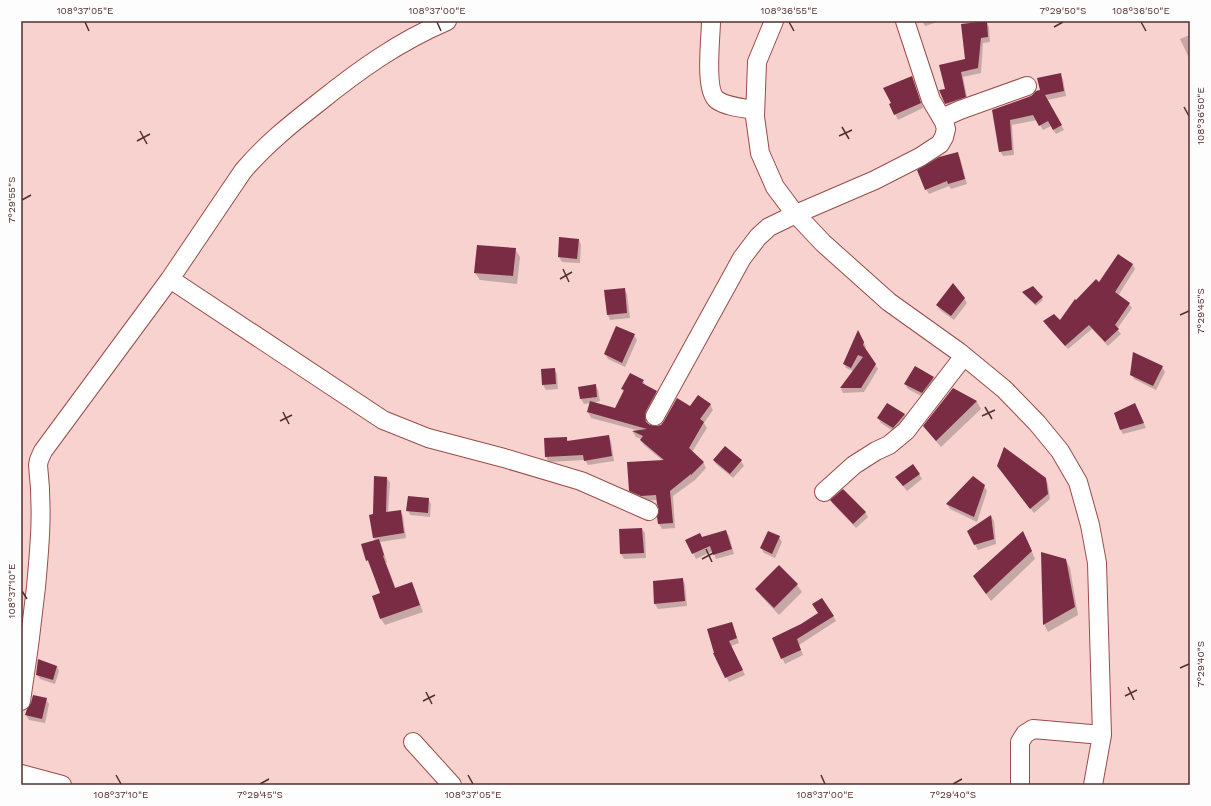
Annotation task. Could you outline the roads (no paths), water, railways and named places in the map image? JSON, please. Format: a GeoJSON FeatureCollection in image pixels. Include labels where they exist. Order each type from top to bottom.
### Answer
{"type":"FeatureCollection","features":[{"type":"Feature","properties":{"kind":"street"},"geometry":{"type":"LineString","coordinates":[[21,701],[40,544],[42,508],[39,460],[43,451],[170,279],[243,171],[281,132],[345,82],[390,50],[420,33],[447,21]]}},
{"type":"Feature","properties":{"kind":"street"},"geometry":{"type":"LineString","coordinates":[[712,21],[709,74],[712,95],[722,103],[756,110]]}},
{"type":"Feature","properties":{"kind":"street"},"geometry":{"type":"LineString","coordinates":[[774,21],[757,62],[756,110],[760,153],[775,187],[796,214],[823,243],[889,302],[964,356],[1004,389],[1037,423],[1060,451],[1078,482],[1090,525],[1097,563],[1102,735],[1093,785]]}},
{"type":"Feature","properties":{"kind":"street"},"geometry":{"type":"LineString","coordinates":[[654,416],[742,258],[758,237],[769,227],[875,180],[934,149],[940,144],[946,129],[930,96],[905,21]]}},
{"type":"Feature","properties":{"kind":"street"},"geometry":{"type":"LineString","coordinates":[[942,118],[1027,86]]}},
{"type":"Feature","properties":{"kind":"street"},"geometry":{"type":"LineString","coordinates":[[170,279],[383,420],[428,438],[504,458],[580,481],[649,511]]}},
{"type":"Feature","properties":{"kind":"street"},"geometry":{"type":"LineString","coordinates":[[824,492],[854,465],[876,451],[889,445],[906,431],[933,394],[964,356]]}},
{"type":"Feature","properties":{"kind":"street"},"geometry":{"type":"LineString","coordinates":[[1020,785],[1020,742],[1025,734],[1033,729],[1102,735]]}},
{"type":"Feature","properties":{"kind":"street"},"geometry":{"type":"LineString","coordinates":[[413,742],[452,785]]}},
{"type":"Feature","properties":{"kind":"street"},"geometry":{"type":"LineString","coordinates":[[21,774],[62,785]]}}]}
